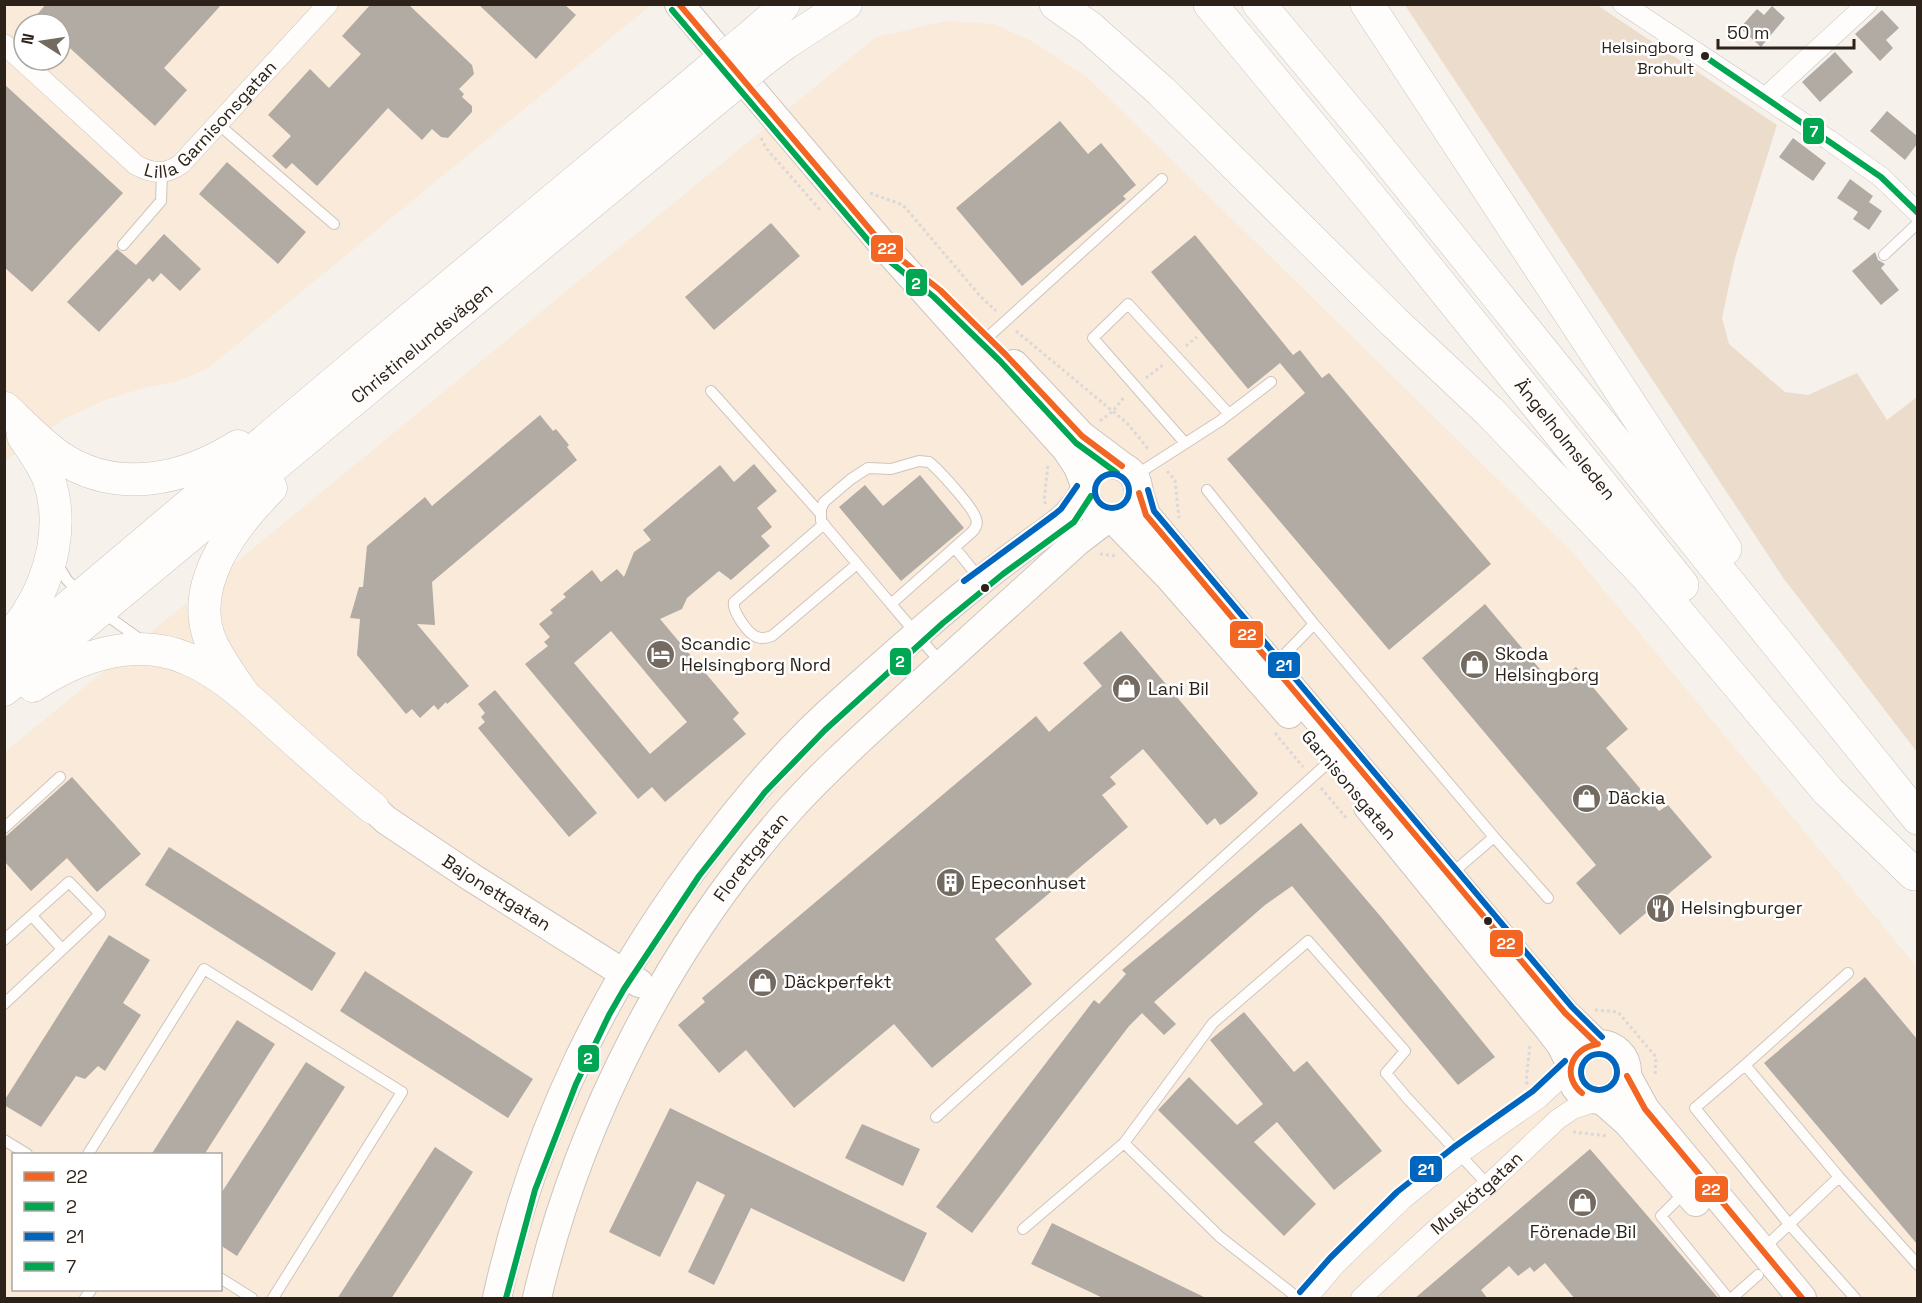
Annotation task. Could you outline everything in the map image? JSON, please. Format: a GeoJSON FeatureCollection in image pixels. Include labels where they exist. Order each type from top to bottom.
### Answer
{"type":"FeatureCollection","features":[{"type":"Feature","properties":{"kind":"highway"},"geometry":{"type":"LineString","coordinates":[[1056,4],[1090,28],[1161,91],[1394,321],[1489,411],[1646,575],[1828,790],[1916,876]]}},
{"type":"Feature","properties":{"kind":"highway","name":"Ängelholmsleden"},"geometry":{"type":"LineString","coordinates":[[1210,4],[1392,225],[1916,876]]}},
{"type":"Feature","properties":{"kind":"highway","name":"Ängelholmsleden"},"geometry":{"type":"LineString","coordinates":[[1259,4],[1368,135],[1917,818]]}},
{"type":"Feature","properties":{"kind":"highway"},"geometry":{"type":"LineString","coordinates":[[1367,4],[1734,562],[1791,662]]}},
{"type":"Feature","properties":{"kind":"main road","name":"Christinelundsvägen"},"geometry":{"type":"LineString","coordinates":[[4,690],[92,603],[350,369],[754,50],[784,4]]}},
{"type":"Feature","properties":{"kind":"main road","name":"Christinelundsvägen"},"geometry":{"type":"LineString","coordinates":[[754,50],[786,42],[846,4]]}},
{"type":"Feature","properties":{"kind":"main road","name":"Christinelundsvägen"},"geometry":{"type":"LineString","coordinates":[[4,661],[92,603],[426,340],[718,80]]}},
{"type":"Feature","properties":{"kind":"main road"},"geometry":{"type":"LineString","coordinates":[[245,696],[220,659],[211,641],[205,620],[204,601],[208,581],[217,561],[231,537],[266,494],[426,340]]}},
{"type":"Feature","properties":{"kind":"main road"},"geometry":{"type":"LineString","coordinates":[[5,408],[43,444],[81,469],[112,477],[145,480],[170,476],[215,461],[350,369]]}},
{"type":"Feature","properties":{"kind":"main road"},"geometry":{"type":"LineString","coordinates":[[4,643],[27,614],[41,589],[53,550],[56,522],[55,506],[48,478],[33,450],[5,408]]}},
{"type":"Feature","properties":{"kind":"main road"},"geometry":{"type":"LineString","coordinates":[[4,705],[46,677],[90,657],[134,649],[176,655],[198,664],[245,696],[373,808]]}},
{"type":"Feature","properties":{"kind":"street","name":"Lilla Garnisonsgatan"},"geometry":{"type":"LineString","coordinates":[[4,44],[136,165],[147,171],[162,173],[171,171],[182,164],[328,4]]}},
{"type":"Feature","properties":{"kind":"street","name":"Garnisonsgatan"},"geometry":{"type":"LineString","coordinates":[[679,4],[884,246],[1066,449],[1078,466],[1089,506],[1094,512],[1110,518],[1170,579],[1321,769],[1548,1028],[1561,1045],[1571,1067],[1573,1084],[1578,1090],[1591,1099],[1600,1100],[1628,1124],[1686,1191],[1760,1262],[1803,1299]]}},
{"type":"Feature","properties":{"kind":"street"},"geometry":{"type":"LineString","coordinates":[[1623,4],[1766,97],[1881,177],[1915,204]]}},
{"type":"Feature","properties":{"kind":"street"},"geometry":{"type":"LineString","coordinates":[[1766,97],[1867,4]]}},
{"type":"Feature","properties":{"kind":"street","name":"Garnisonsgatan"},"geometry":{"type":"LineString","coordinates":[[884,246],[940,290],[1082,436],[1132,478],[1146,515],[1565,1013],[1596,1043],[1613,1047],[1620,1052],[1624,1059],[1627,1076],[1645,1109],[1760,1262],[1779,1299]]}},
{"type":"Feature","properties":{"kind":"street"},"geometry":{"type":"LineString","coordinates":[[497,1299],[525,1190],[549,1125],[583,1047],[623,974],[688,875],[745,802],[837,704],[981,579],[1068,515],[1090,474],[1100,466],[1114,464],[1132,478],[1136,504],[1128,513],[1110,518]]}},
{"type":"Feature","properties":{"kind":"street","name":"Florettgatan"},"geometry":{"type":"LineString","coordinates":[[537,1299],[560,1211],[608,1089],[658,994],[716,904],[771,831],[860,739],[1078,540],[1110,518]]}},
{"type":"Feature","properties":{"kind":"street","name":"Bajonettgatan"},"geometry":{"type":"LineString","coordinates":[[373,808],[386,820],[471,877],[658,994]]}},
{"type":"Feature","properties":{"kind":"street"},"geometry":{"type":"LineString","coordinates":[[1571,1067],[1583,1048],[1596,1043]]}},
{"type":"Feature","properties":{"kind":"street","name":"Muskötgatan"},"geometry":{"type":"LineString","coordinates":[[1307,1299],[1336,1264],[1403,1199],[1460,1154],[1539,1098],[1571,1067]]}},
{"type":"Feature","properties":{"kind":"street"},"geometry":{"type":"LineString","coordinates":[[1600,1100],[1621,1089],[1627,1076]]}},
{"type":"Feature","properties":{"kind":"street","name":"Muskötgatan"},"geometry":{"type":"LineString","coordinates":[[1361,1299],[1558,1119],[1573,1109],[1600,1100]]}},
{"type":"Feature","properties":{"kind":"lane"},"geometry":{"type":"LineString","coordinates":[[218,124],[334,224]]}},
{"type":"Feature","properties":{"kind":"lane"},"geometry":{"type":"LineString","coordinates":[[123,245],[161,201],[162,173]]}},
{"type":"Feature","properties":{"kind":"lane"},"geometry":{"type":"LineString","coordinates":[[988,337],[1162,179]]}},
{"type":"Feature","properties":{"kind":"lane"},"geometry":{"type":"LineString","coordinates":[[1884,255],[1917,223]]}},
{"type":"Feature","properties":{"kind":"lane"},"geometry":{"type":"LineString","coordinates":[[1185,443],[1094,338],[1128,304],[1229,414]]}},
{"type":"Feature","properties":{"kind":"lane"},"geometry":{"type":"LineString","coordinates":[[1132,478],[1229,414],[1271,382]]}},
{"type":"Feature","properties":{"kind":"lane"},"geometry":{"type":"LineString","coordinates":[[711,391],[820,513]]}},
{"type":"Feature","properties":{"kind":"lane"},"geometry":{"type":"LineString","coordinates":[[891,604],[975,529],[976,517],[970,508],[929,462],[919,461],[891,469],[863,470],[824,502],[820,513],[821,521],[824,524],[857,564],[891,604],[917,634],[942,664]]}},
{"type":"Feature","properties":{"kind":"lane"},"geometry":{"type":"LineString","coordinates":[[1207,490],[1314,624],[1548,898]]}},
{"type":"Feature","properties":{"kind":"lane"},"geometry":{"type":"LineString","coordinates":[[824,524],[734,602],[734,612],[754,636],[763,638],[772,636],[857,564]]}},
{"type":"Feature","properties":{"kind":"lane"},"geometry":{"type":"LineString","coordinates":[[955,548],[981,579]]}},
{"type":"Feature","properties":{"kind":"lane"},"geometry":{"type":"LineString","coordinates":[[53,550],[57,566],[67,580],[128,632],[160,652]]}},
{"type":"Feature","properties":{"kind":"lane"},"geometry":{"type":"LineString","coordinates":[[1286,653],[1314,624]]}},
{"type":"Feature","properties":{"kind":"lane"},"geometry":{"type":"LineString","coordinates":[[936,1117],[1321,769]]}},
{"type":"Feature","properties":{"kind":"lane"},"geometry":{"type":"LineString","coordinates":[[4,828],[60,777]]}},
{"type":"Feature","properties":{"kind":"lane"},"geometry":{"type":"LineString","coordinates":[[1450,874],[1494,837]]}},
{"type":"Feature","properties":{"kind":"lane"},"geometry":{"type":"LineString","coordinates":[[4,940],[69,882],[100,914],[4,1004]]}},
{"type":"Feature","properties":{"kind":"lane"},"geometry":{"type":"LineString","coordinates":[[32,916],[63,949]]}},
{"type":"Feature","properties":{"kind":"lane"},"geometry":{"type":"LineString","coordinates":[[1023,1229],[1124,1143],[1213,1023],[1308,941],[1405,1051],[1386,1073],[1488,1185]]}},
{"type":"Feature","properties":{"kind":"lane"},"geometry":{"type":"LineString","coordinates":[[89,1153],[204,969],[402,1092],[273,1299]]}},
{"type":"Feature","properties":{"kind":"lane"},"geometry":{"type":"LineString","coordinates":[[1848,972],[1695,1108],[1789,1224],[1855,1299]]}},
{"type":"Feature","properties":{"kind":"lane"},"geometry":{"type":"LineString","coordinates":[[1745,1065],[1917,1265]]}},
{"type":"Feature","properties":{"kind":"lane"},"geometry":{"type":"LineString","coordinates":[[4,1140],[24,1153]]}},
{"type":"Feature","properties":{"kind":"lane"},"geometry":{"type":"LineString","coordinates":[[1124,1143],[1220,1237],[1298,1299]]}},
{"type":"Feature","properties":{"kind":"lane"},"geometry":{"type":"LineString","coordinates":[[1686,1191],[1661,1216],[1730,1299],[1789,1224],[1839,1177]]}},
{"type":"Feature","properties":{"kind":"lane"},"geometry":{"type":"LineString","coordinates":[[222,1279],[252,1299]]}},
{"type":"Feature","properties":{"kind":"path"},"geometry":{"type":"LineString","coordinates":[[1113,411],[1124,397],[1197,337]]}},
{"type":"Feature","properties":{"kind":"path"},"geometry":{"type":"LineString","coordinates":[[1270,728],[1321,769],[1348,821]]}},
{"type":"Feature","properties":{"kind":"path"},"geometry":{"type":"LineString","coordinates":[[1533,1041],[1530,1043],[1526,1082],[1539,1098]]}},
{"type":"Feature","properties":{"kind":"path"},"geometry":{"type":"LineString","coordinates":[[1558,1119],[1568,1132],[1613,1136]]}},
{"type":"Feature","properties":{"kind":"shaded area"},"geometry":{"type":"Polygon","coordinates":[[[5,5],[651,5],[207,369],[177,381],[105,400],[64,419],[5,461],[5,5]]]}},
{"type":"Feature","properties":{"kind":"shaded area"},"geometry":{"type":"Polygon","coordinates":[[[1405,5],[1597,5],[1777,125],[1735,258],[1722,318],[1729,344],[1785,392],[1808,395],[1857,373],[1887,420],[1917,397],[1917,752],[1784,579],[1405,5]]]}},
{"type":"Feature","properties":{"kind":"shaded area"},"geometry":{"type":"Polygon","coordinates":[[[947,21],[994,24],[1031,41],[1087,77],[1573,553],[1917,967],[1917,1298],[5,1298],[5,752],[876,37],[947,21]]]}},
{"type":"Feature","properties":{"kind":"building"},"geometry":{"type":"Polygon","coordinates":[[[46,4],[222,4],[164,68],[187,90],[155,126],[72,50],[72,12],[39,12],[46,4]]]}},
{"type":"Feature","properties":{"kind":"building"},"geometry":{"type":"Polygon","coordinates":[[[371,4],[408,4],[472,65],[474,74],[459,89],[464,94],[462,97],[472,106],[472,112],[448,138],[441,137],[432,129],[422,140],[388,108],[317,186],[292,163],[286,169],[272,156],[291,136],[268,115],[310,69],[329,88],[361,54],[342,36],[371,4]]]}},
{"type":"Feature","properties":{"kind":"building"},"geometry":{"type":"Polygon","coordinates":[[[478,4],[564,4],[576,15],[536,59],[478,4]]]}},
{"type":"Feature","properties":{"kind":"building"},"geometry":{"type":"Polygon","coordinates":[[[1772,6],[1785,18],[1761,47],[1740,28],[1757,9],[1764,15],[1772,6]]]}},
{"type":"Feature","properties":{"kind":"building"},"geometry":{"type":"Polygon","coordinates":[[[1882,10],[1899,28],[1886,40],[1893,48],[1880,61],[1855,34],[1882,10]]]}},
{"type":"Feature","properties":{"kind":"building"},"geometry":{"type":"Polygon","coordinates":[[[1835,52],[1853,72],[1820,102],[1802,82],[1835,52]]]}},
{"type":"Feature","properties":{"kind":"building"},"geometry":{"type":"Polygon","coordinates":[[[4,84],[123,193],[32,292],[4,267],[4,84]]]}},
{"type":"Feature","properties":{"kind":"building"},"geometry":{"type":"Polygon","coordinates":[[[1887,111],[1917,136],[1917,144],[1905,160],[1870,131],[1887,111]]]}},
{"type":"Feature","properties":{"kind":"building"},"geometry":{"type":"Polygon","coordinates":[[[1060,121],[1088,154],[1101,143],[1136,185],[1123,196],[1126,199],[1022,286],[956,208],[1060,121]]]}},
{"type":"Feature","properties":{"kind":"building"},"geometry":{"type":"Polygon","coordinates":[[[1793,138],[1826,163],[1813,181],[1779,157],[1793,138]]]}},
{"type":"Feature","properties":{"kind":"building"},"geometry":{"type":"Polygon","coordinates":[[[227,162],[306,232],[278,264],[199,194],[227,162]]]}},
{"type":"Feature","properties":{"kind":"building"},"geometry":{"type":"Polygon","coordinates":[[[1850,179],[1873,196],[1869,202],[1882,211],[1869,230],[1853,219],[1858,212],[1837,198],[1850,179]]]}},
{"type":"Feature","properties":{"kind":"building"},"geometry":{"type":"Polygon","coordinates":[[[771,223],[800,256],[714,330],[685,297],[771,223]]]}},
{"type":"Feature","properties":{"kind":"building"},"geometry":{"type":"Polygon","coordinates":[[[164,234],[201,269],[180,291],[161,273],[153,282],[149,278],[99,332],[67,302],[117,249],[136,265],[164,234]]]}},
{"type":"Feature","properties":{"kind":"building"},"geometry":{"type":"Polygon","coordinates":[[[1195,235],[1293,355],[1300,350],[1322,378],[1329,373],[1491,564],[1389,650],[1227,459],[1305,393],[1280,363],[1248,389],[1151,272],[1195,235]]]}},
{"type":"Feature","properties":{"kind":"building"},"geometry":{"type":"Polygon","coordinates":[[[1875,252],[1878,260],[1885,264],[1881,268],[1899,290],[1881,305],[1852,271],[1875,252]]]}},
{"type":"Feature","properties":{"kind":"building"},"geometry":{"type":"Polygon","coordinates":[[[540,415],[553,431],[556,429],[577,460],[432,582],[435,625],[417,624],[469,686],[438,710],[434,705],[420,718],[412,709],[406,714],[357,655],[360,619],[350,618],[359,587],[363,587],[367,546],[425,497],[432,506],[540,415]]]}},
{"type":"Feature","properties":{"kind":"building","name":"Scandic Helsingborg Nord"},"geometry":{"type":"Polygon","coordinates":[[[754,464],[777,491],[757,508],[772,527],[761,536],[770,546],[731,580],[719,571],[687,598],[682,609],[660,619],[739,713],[733,719],[746,734],[665,802],[652,787],[638,799],[525,664],[548,646],[544,642],[550,637],[539,624],[553,613],[550,610],[566,597],[563,594],[592,570],[601,582],[617,569],[624,577],[634,552],[651,540],[643,530],[720,465],[734,482],[754,464]],[[611,631],[574,663],[650,754],[687,722],[611,631]]]}},
{"type":"Feature","properties":{"kind":"building"},"geometry":{"type":"Polygon","coordinates":[[[920,475],[964,528],[901,581],[839,507],[865,485],[883,506],[920,475]]]}},
{"type":"Feature","properties":{"kind":"building"},"geometry":{"type":"Polygon","coordinates":[[[1485,604],[1554,686],[1576,667],[1628,729],[1606,748],[1659,811],[1668,805],[1712,857],[1620,935],[1576,883],[1596,865],[1422,658],[1485,604]]]}},
{"type":"Feature","properties":{"kind":"building","name":"Epeconhuset"},"geometry":{"type":"Polygon","coordinates":[[[1121,631],[1258,793],[1256,796],[1224,823],[1220,825],[1215,818],[1207,825],[1143,749],[1110,777],[1116,784],[1102,795],[1128,827],[995,939],[1032,984],[932,1068],[894,1024],[794,1108],[746,1050],[719,1073],[678,1025],[705,1002],[702,998],[1036,716],[1049,732],[1102,686],[1083,663],[1121,631]]]}},
{"type":"Feature","properties":{"kind":"building"},"geometry":{"type":"Polygon","coordinates":[[[495,690],[597,813],[569,837],[478,728],[485,722],[481,717],[485,713],[478,704],[495,690]]]}},
{"type":"Feature","properties":{"kind":"building"},"geometry":{"type":"Polygon","coordinates":[[[72,777],[141,854],[97,892],[67,858],[31,891],[4,861],[4,838],[72,777]]]}},
{"type":"Feature","properties":{"kind":"building"},"geometry":{"type":"Polygon","coordinates":[[[1301,823],[1495,1057],[1458,1085],[1292,886],[1265,905],[1154,1002],[1176,1024],[1164,1035],[1142,1013],[1129,1026],[972,1233],[936,1207],[1094,1000],[1099,1004],[1126,974],[1122,970],[1301,823]]]}},
{"type":"Feature","properties":{"kind":"building"},"geometry":{"type":"Polygon","coordinates":[[[169,847],[336,953],[312,991],[145,885],[169,847]]]}},
{"type":"Feature","properties":{"kind":"building"},"geometry":{"type":"Polygon","coordinates":[[[109,935],[150,960],[123,1003],[141,1015],[105,1071],[98,1066],[85,1079],[76,1076],[41,1127],[4,1105],[4,1101],[109,935]]]}},
{"type":"Feature","properties":{"kind":"building"},"geometry":{"type":"Polygon","coordinates":[[[365,971],[533,1079],[508,1118],[340,1011],[365,971]]]}},
{"type":"Feature","properties":{"kind":"building"},"geometry":{"type":"Polygon","coordinates":[[[1865,977],[1917,1039],[1917,1244],[1764,1063],[1865,977]]]}},
{"type":"Feature","properties":{"kind":"building"},"geometry":{"type":"Polygon","coordinates":[[[1244,1012],[1294,1072],[1307,1061],[1382,1151],[1334,1190],[1277,1122],[1254,1142],[1316,1204],[1284,1236],[1158,1110],[1189,1077],[1237,1125],[1263,1104],[1210,1040],[1244,1012]]]}},
{"type":"Feature","properties":{"kind":"building"},"geometry":{"type":"Polygon","coordinates":[[[237,1020],[275,1044],[205,1153],[152,1153],[237,1020]]]}},
{"type":"Feature","properties":{"kind":"building"},"geometry":{"type":"Polygon","coordinates":[[[306,1062],[345,1087],[237,1256],[222,1246],[222,1192],[306,1062]]]}},
{"type":"Feature","properties":{"kind":"building"},"geometry":{"type":"Polygon","coordinates":[[[670,1108],[927,1233],[904,1282],[751,1208],[714,1285],[688,1272],[725,1195],[697,1181],[660,1257],[609,1232],[670,1108]]]}},
{"type":"Feature","properties":{"kind":"building"},"geometry":{"type":"Polygon","coordinates":[[[862,1124],[920,1149],[903,1186],[845,1158],[862,1124]]]}},
{"type":"Feature","properties":{"kind":"building"},"geometry":{"type":"Polygon","coordinates":[[[435,1147],[473,1172],[391,1299],[337,1299],[435,1147]]]}},
{"type":"Feature","properties":{"kind":"building"},"geometry":{"type":"Polygon","coordinates":[[[1590,1149],[1719,1299],[1575,1299],[1545,1263],[1534,1272],[1530,1267],[1518,1276],[1509,1266],[1481,1290],[1488,1299],[1414,1299],[1590,1149]]]}},
{"type":"Feature","properties":{"kind":"building"},"geometry":{"type":"Polygon","coordinates":[[[1052,1223],[1208,1299],[1105,1299],[1031,1264],[1052,1223]]]}},
{"type":"Feature","properties":{"kind":"transit line","name":"22"},"geometry":{"type":"LineString","coordinates":[[679,4],[884,246],[940,290],[1006,355],[1082,436],[1122,466]]}},
{"type":"Feature","properties":{"kind":"transit line","name":"2"},"geometry":{"type":"LineString","coordinates":[[672,10],[878,252],[934,297],[1000,361],[1076,443],[1117,473]]}},
{"type":"Feature","properties":{"kind":"transit line","name":"7"},"geometry":{"type":"LineString","coordinates":[[1704,56],[1881,177],[1918,213]]}},
{"type":"Feature","properties":{"kind":"transit line","name":"21"},"geometry":{"type":"LineString","coordinates":[[1112,474],[1124,479],[1129,491],[1124,503],[1112,508],[1100,503],[1095,491],[1100,479],[1112,474]]}},
{"type":"Feature","properties":{"kind":"transit line","name":"21"},"geometry":{"type":"LineString","coordinates":[[964,581],[1061,509],[1077,486]]}},
{"type":"Feature","properties":{"kind":"transit line","name":"21"},"geometry":{"type":"LineString","coordinates":[[1148,490],[1154,511],[1572,1007],[1602,1037]]}},
{"type":"Feature","properties":{"kind":"transit line","name":"22"},"geometry":{"type":"LineString","coordinates":[[1139,493],[1146,515],[1565,1013],[1596,1043]]}},
{"type":"Feature","properties":{"kind":"transit line","name":"2"},"geometry":{"type":"LineString","coordinates":[[506,1298],[535,1190],[576,1084],[624,989],[699,876],[765,792],[825,730],[943,623],[1003,574],[1074,522],[1091,496]]}},
{"type":"Feature","properties":{"kind":"transit line","name":"22"},"geometry":{"type":"LineString","coordinates":[[1582,1093],[1572,1079],[1572,1064],[1581,1051],[1598,1044]]}},
{"type":"Feature","properties":{"kind":"transit line","name":"21"},"geometry":{"type":"LineString","coordinates":[[1599,1054],[1612,1059],[1617,1072],[1612,1085],[1599,1090],[1586,1085],[1581,1072],[1586,1059],[1599,1054]]}},
{"type":"Feature","properties":{"kind":"transit line","name":"21"},"geometry":{"type":"LineString","coordinates":[[1300,1292],[1330,1258],[1397,1192],[1454,1147],[1533,1091],[1565,1061]]}},
{"type":"Feature","properties":{"kind":"transit line","name":"22"},"geometry":{"type":"LineString","coordinates":[[1627,1076],[1645,1109],[1802,1298]]}},
{"type":"Feature","properties":{"kind":"place","name":"Helsingborg Brohult"},"geometry":{"type":"Point","coordinates":[1705,56]}},
{"type":"Feature","properties":{"kind":"place","name":"Scandic Helsingborg Nord"},"geometry":{"type":"Point","coordinates":[660,654]}},
{"type":"Feature","properties":{"kind":"place","name":"Skoda Helsingborg"},"geometry":{"type":"Point","coordinates":[1474,664]}},
{"type":"Feature","properties":{"kind":"place","name":"Lani Bil"},"geometry":{"type":"Point","coordinates":[1127,689]}},
{"type":"Feature","properties":{"kind":"place","name":"Däckia"},"geometry":{"type":"Point","coordinates":[1587,798]}},
{"type":"Feature","properties":{"kind":"place","name":"Epeconhuset"},"geometry":{"type":"Point","coordinates":[950,883]}},
{"type":"Feature","properties":{"kind":"place","name":"Helsingburger"},"geometry":{"type":"Point","coordinates":[1660,908]}},
{"type":"Feature","properties":{"kind":"place","name":"Däckperfekt"},"geometry":{"type":"Point","coordinates":[763,982]}},
{"type":"Feature","properties":{"kind":"place","name":"Förenade Bil"},"geometry":{"type":"Point","coordinates":[1583,1203]}}]}
